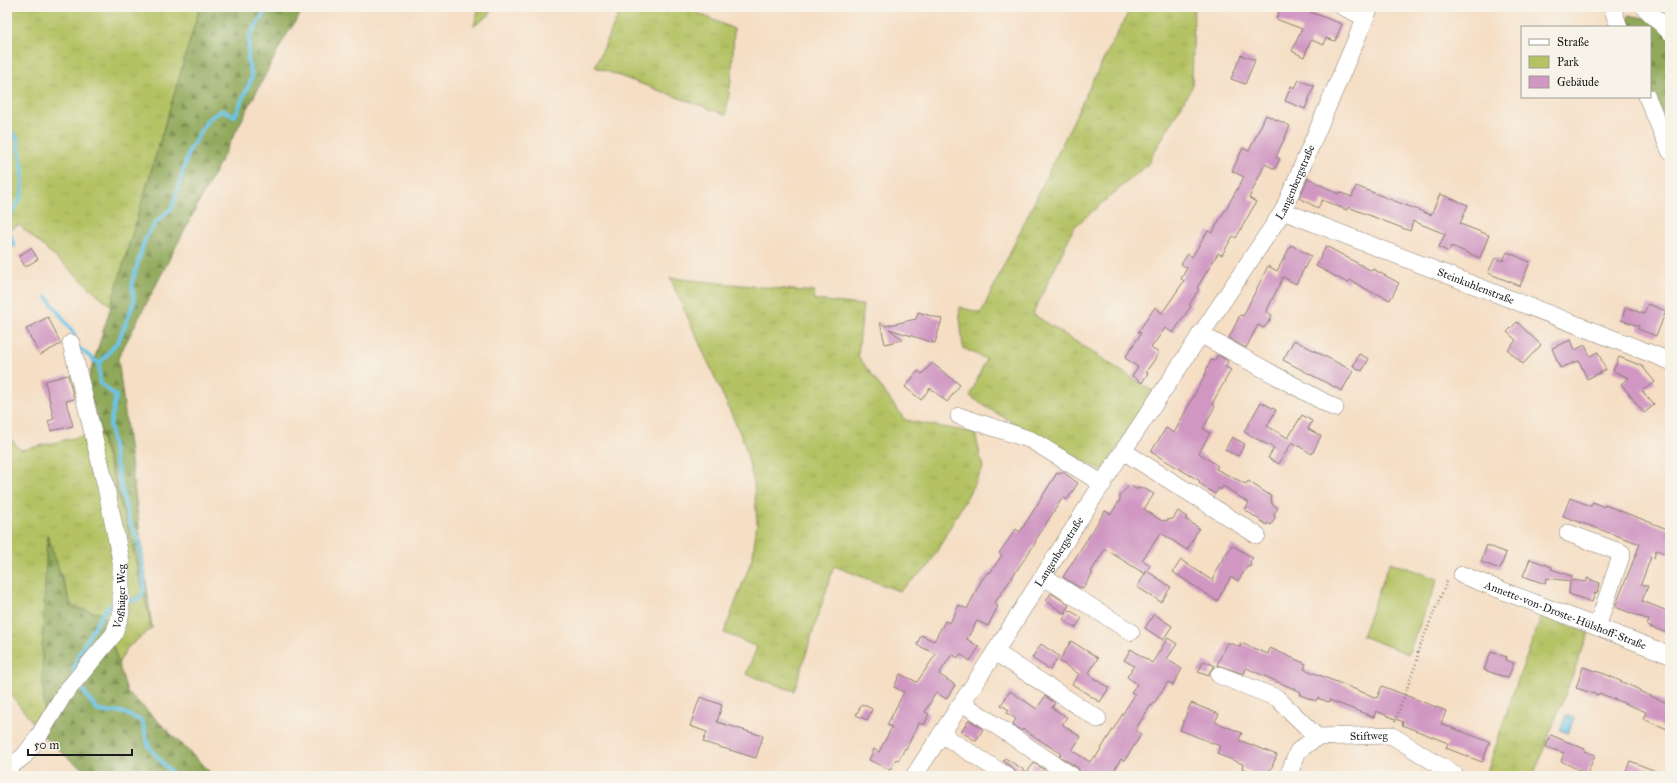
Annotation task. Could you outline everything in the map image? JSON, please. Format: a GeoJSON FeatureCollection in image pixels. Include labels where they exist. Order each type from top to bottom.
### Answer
{"type":"FeatureCollection","features":[{"type":"Feature","properties":{"kind":"street","name":"Langenbergstraße"},"geometry":{"type":"LineString","coordinates":[[916,775],[941,734],[1044,577],[1123,451],[1282,211],[1368,12],[1343,7]]}},
{"type":"Feature","properties":{"kind":"street"},"geometry":{"type":"LineString","coordinates":[[1612,7],[1618,26]]}},
{"type":"Feature","properties":{"kind":"street"},"geometry":{"type":"LineString","coordinates":[[1644,7],[1670,32]]}},
{"type":"Feature","properties":{"kind":"street"},"geometry":{"type":"LineString","coordinates":[[1647,98],[1670,151]]}},
{"type":"Feature","properties":{"kind":"street","name":"Steinkuhlenstraße"},"geometry":{"type":"LineString","coordinates":[[1282,211],[1670,360]]}},
{"type":"Feature","properties":{"kind":"street"},"geometry":{"type":"LineString","coordinates":[[1200,334],[1335,408]]}},
{"type":"Feature","properties":{"kind":"street","name":"Voßhäger Weg"},"geometry":{"type":"LineString","coordinates":[[7,769],[24,756],[37,739],[64,694],[114,634],[121,614],[121,561],[106,487],[71,343]]}},
{"type":"Feature","properties":{"kind":"street"},"geometry":{"type":"LineString","coordinates":[[959,416],[1031,440],[1103,484]]}},
{"type":"Feature","properties":{"kind":"street"},"geometry":{"type":"LineString","coordinates":[[1123,451],[1257,534]]}},
{"type":"Feature","properties":{"kind":"street"},"geometry":{"type":"LineString","coordinates":[[1568,533],[1622,552],[1597,627]]}},
{"type":"Feature","properties":{"kind":"street","name":"Annette-von-Droste-Hülshoff-Straße"},"geometry":{"type":"LineString","coordinates":[[1462,575],[1670,655]]}},
{"type":"Feature","properties":{"kind":"street"},"geometry":{"type":"LineString","coordinates":[[1044,577],[1131,632]]}},
{"type":"Feature","properties":{"kind":"street"},"geometry":{"type":"LineString","coordinates":[[995,652],[1098,719]]}},
{"type":"Feature","properties":{"kind":"street"},"geometry":{"type":"LineString","coordinates":[[1219,675],[1277,698],[1317,737],[1298,751],[1288,776]]}},
{"type":"Feature","properties":{"kind":"street"},"geometry":{"type":"LineString","coordinates":[[962,703],[1072,776]]}},
{"type":"Feature","properties":{"kind":"street"},"geometry":{"type":"LineString","coordinates":[[941,734],[1006,776]]}},
{"type":"Feature","properties":{"kind":"street","name":"Stiftweg"},"geometry":{"type":"LineString","coordinates":[[1317,737],[1390,735],[1456,776]]}},
{"type":"Feature","properties":{"kind":"path"},"geometry":{"type":"LineString","coordinates":[[1390,735],[1417,661],[1418,651],[1446,579],[1462,575]]}},
{"type":"Feature","properties":{"kind":"green space"},"geometry":{"type":"Polygon","coordinates":[[[7,7],[200,7],[111,306],[19,225],[7,231],[7,7]]]}},
{"type":"Feature","properties":{"kind":"green space"},"geometry":{"type":"Polygon","coordinates":[[[200,7],[305,7],[284,39],[118,358],[152,628],[128,530],[87,383],[200,7]]]}},
{"type":"Feature","properties":{"kind":"green space"},"geometry":{"type":"Polygon","coordinates":[[[479,7],[492,7],[489,15],[474,26],[479,7]]]}},
{"type":"Feature","properties":{"kind":"green space"},"geometry":{"type":"Polygon","coordinates":[[[622,7],[684,7],[734,29],[732,73],[726,115],[595,67],[622,7]]]}},
{"type":"Feature","properties":{"kind":"green space"},"geometry":{"type":"Polygon","coordinates":[[[1131,7],[1194,7],[1192,87],[1147,165],[1074,227],[1033,314],[1154,392],[1102,471],[989,409],[970,396],[986,359],[963,348],[959,307],[981,313],[1090,86],[1131,7]]]}},
{"type":"Feature","properties":{"kind":"green space"},"geometry":{"type":"Polygon","coordinates":[[[1629,15],[1670,23],[1670,141],[1651,98],[1651,26],[1627,26],[1629,15]]]}},
{"type":"Feature","properties":{"kind":"green space"},"geometry":{"type":"Polygon","coordinates":[[[670,278],[814,292],[815,300],[863,305],[858,356],[905,420],[975,433],[983,468],[928,567],[899,591],[834,566],[794,691],[746,674],[757,647],[724,633],[753,556],[757,521],[754,484],[744,442],[670,278]]]}},
{"type":"Feature","properties":{"kind":"green space"},"geometry":{"type":"Polygon","coordinates":[[[100,432],[128,530],[152,628],[127,648],[118,664],[103,614],[72,607],[47,536],[45,738],[7,690],[7,435],[21,450],[100,432]]]}},
{"type":"Feature","properties":{"kind":"green space"},"geometry":{"type":"Polygon","coordinates":[[[47,534],[72,607],[103,614],[127,691],[214,776],[97,776],[73,762],[45,738],[42,653],[47,534]]]}},
{"type":"Feature","properties":{"kind":"green space"},"geometry":{"type":"Polygon","coordinates":[[[1390,562],[1438,579],[1408,654],[1362,636],[1390,562]]]}},
{"type":"Feature","properties":{"kind":"green space"},"geometry":{"type":"Polygon","coordinates":[[[1542,615],[1589,633],[1533,776],[1486,776],[1513,693],[1542,615]]]}},
{"type":"Feature","properties":{"kind":"water"},"geometry":{"type":"Polygon","coordinates":[[[1566,715],[1574,718],[1568,733],[1560,730],[1566,715]]]}},
{"type":"Feature","properties":{"kind":"building"},"geometry":{"type":"Polygon","coordinates":[[[1281,7],[1297,7],[1342,24],[1335,41],[1326,38],[1324,45],[1311,40],[1304,57],[1292,51],[1302,29],[1276,19],[1281,7]]]}},
{"type":"Feature","properties":{"kind":"building"},"geometry":{"type":"Polygon","coordinates":[[[1241,55],[1255,60],[1245,84],[1231,79],[1241,55]]]}},
{"type":"Feature","properties":{"kind":"building"},"geometry":{"type":"Polygon","coordinates":[[[1299,80],[1314,86],[1305,109],[1285,101],[1291,86],[1295,88],[1299,80]]]}},
{"type":"Feature","properties":{"kind":"building"},"geometry":{"type":"Polygon","coordinates":[[[1266,115],[1290,126],[1276,157],[1280,159],[1275,169],[1265,164],[1249,198],[1256,202],[1236,238],[1233,236],[1222,255],[1218,253],[1197,288],[1199,289],[1189,305],[1191,306],[1173,333],[1165,328],[1151,348],[1159,353],[1146,372],[1148,373],[1142,383],[1132,376],[1138,367],[1125,358],[1141,333],[1138,332],[1155,307],[1162,313],[1184,281],[1181,279],[1187,268],[1181,264],[1188,254],[1192,257],[1208,231],[1212,233],[1244,177],[1232,171],[1243,148],[1249,151],[1266,115]]]}},
{"type":"Feature","properties":{"kind":"building"},"geometry":{"type":"Polygon","coordinates":[[[1308,178],[1338,194],[1339,192],[1352,197],[1356,186],[1431,215],[1440,194],[1468,205],[1460,224],[1489,235],[1480,258],[1451,246],[1449,252],[1439,247],[1445,234],[1413,221],[1410,231],[1348,207],[1347,210],[1322,200],[1318,208],[1299,198],[1308,178]]]}},
{"type":"Feature","properties":{"kind":"building"},"geometry":{"type":"Polygon","coordinates":[[[1291,245],[1311,256],[1296,284],[1283,277],[1266,312],[1272,315],[1268,323],[1264,328],[1258,325],[1246,348],[1229,338],[1240,315],[1243,316],[1268,266],[1277,271],[1291,245]]]}},
{"type":"Feature","properties":{"kind":"building"},"geometry":{"type":"Polygon","coordinates":[[[1326,246],[1372,271],[1373,269],[1399,283],[1390,300],[1376,293],[1375,294],[1350,280],[1348,283],[1316,266],[1326,246]]]}},
{"type":"Feature","properties":{"kind":"building"},"geometry":{"type":"Polygon","coordinates":[[[31,248],[38,259],[25,267],[19,256],[31,248]]]}},
{"type":"Feature","properties":{"kind":"building"},"geometry":{"type":"Polygon","coordinates":[[[1507,252],[1530,262],[1520,286],[1488,273],[1495,258],[1503,261],[1507,252]]]}},
{"type":"Feature","properties":{"kind":"building"},"geometry":{"type":"Polygon","coordinates":[[[1648,304],[1666,311],[1656,336],[1638,329],[1639,326],[1621,320],[1626,307],[1644,314],[1648,304]]]}},
{"type":"Feature","properties":{"kind":"building"},"geometry":{"type":"Polygon","coordinates":[[[918,312],[942,319],[935,343],[889,329],[903,340],[885,344],[880,322],[885,326],[916,319],[918,312]]]}},
{"type":"Feature","properties":{"kind":"building"},"geometry":{"type":"Polygon","coordinates":[[[48,317],[61,344],[40,355],[26,329],[48,317]]]}},
{"type":"Feature","properties":{"kind":"building"},"geometry":{"type":"Polygon","coordinates":[[[1517,322],[1541,345],[1523,364],[1508,350],[1516,340],[1507,332],[1517,322]]]}},
{"type":"Feature","properties":{"kind":"building"},"geometry":{"type":"Polygon","coordinates":[[[1294,340],[1353,371],[1342,391],[1283,360],[1294,340]]]}},
{"type":"Feature","properties":{"kind":"building"},"geometry":{"type":"Polygon","coordinates":[[[1571,340],[1575,350],[1585,345],[1590,356],[1598,352],[1606,370],[1587,379],[1579,361],[1560,368],[1552,348],[1571,340]]]}},
{"type":"Feature","properties":{"kind":"building"},"geometry":{"type":"Polygon","coordinates":[[[1359,354],[1369,359],[1362,371],[1353,366],[1359,354]]]}},
{"type":"Feature","properties":{"kind":"building"},"geometry":{"type":"Polygon","coordinates":[[[1218,355],[1228,361],[1225,367],[1231,370],[1212,404],[1215,406],[1203,429],[1210,433],[1199,453],[1218,466],[1216,469],[1246,484],[1248,481],[1271,496],[1272,504],[1278,508],[1274,514],[1275,518],[1271,525],[1268,523],[1267,525],[1245,510],[1249,503],[1223,486],[1221,490],[1219,488],[1215,494],[1199,483],[1200,481],[1151,452],[1166,428],[1174,433],[1207,371],[1206,370],[1211,360],[1214,361],[1218,355]]]}},
{"type":"Feature","properties":{"kind":"building"},"geometry":{"type":"Polygon","coordinates":[[[1619,357],[1642,366],[1655,382],[1642,391],[1654,405],[1644,413],[1621,384],[1629,378],[1613,371],[1619,357]]]}},
{"type":"Feature","properties":{"kind":"building"},"geometry":{"type":"Polygon","coordinates":[[[932,363],[960,385],[947,402],[930,388],[921,400],[905,387],[918,371],[922,374],[932,363]]]}},
{"type":"Feature","properties":{"kind":"building"},"geometry":{"type":"Polygon","coordinates":[[[68,375],[74,399],[66,401],[73,426],[51,431],[48,421],[54,419],[45,381],[68,375]]]}},
{"type":"Feature","properties":{"kind":"building"},"geometry":{"type":"Polygon","coordinates":[[[1261,402],[1276,410],[1267,426],[1288,438],[1302,415],[1312,421],[1308,429],[1321,436],[1312,454],[1292,442],[1279,464],[1268,458],[1274,448],[1244,432],[1261,402]]]}},
{"type":"Feature","properties":{"kind":"building"},"geometry":{"type":"Polygon","coordinates":[[[1232,437],[1245,444],[1238,456],[1225,450],[1232,437]]]}},
{"type":"Feature","properties":{"kind":"building"},"geometry":{"type":"Polygon","coordinates":[[[1063,472],[1078,483],[1067,500],[1063,497],[1035,541],[1036,542],[994,604],[998,606],[988,626],[977,621],[967,639],[979,647],[970,661],[960,654],[958,658],[952,654],[939,674],[955,685],[946,699],[936,692],[925,712],[929,714],[924,725],[919,723],[906,749],[905,748],[899,760],[896,759],[890,770],[869,760],[874,749],[879,752],[892,727],[887,725],[904,692],[894,687],[900,674],[917,682],[936,654],[917,645],[921,635],[934,641],[945,621],[950,623],[959,605],[967,609],[981,581],[988,572],[990,573],[1002,555],[999,553],[1016,529],[1020,532],[1057,473],[1063,472]]]}},
{"type":"Feature","properties":{"kind":"building"},"geometry":{"type":"Polygon","coordinates":[[[1130,485],[1136,489],[1143,488],[1154,494],[1144,509],[1162,521],[1173,519],[1178,511],[1187,517],[1185,519],[1199,528],[1187,550],[1161,533],[1142,560],[1150,565],[1145,574],[1105,549],[1091,572],[1093,573],[1083,588],[1080,588],[1063,577],[1105,511],[1111,514],[1120,500],[1120,495],[1130,485]]]}},
{"type":"Feature","properties":{"kind":"building"},"geometry":{"type":"Polygon","coordinates":[[[1570,498],[1591,506],[1593,502],[1604,507],[1605,505],[1670,530],[1670,555],[1656,550],[1654,558],[1651,557],[1641,584],[1648,586],[1642,601],[1670,612],[1670,634],[1647,626],[1649,620],[1615,607],[1640,544],[1563,516],[1570,498]]]}},
{"type":"Feature","properties":{"kind":"building"},"geometry":{"type":"Polygon","coordinates":[[[1232,545],[1253,558],[1250,561],[1251,566],[1247,567],[1238,581],[1231,577],[1217,601],[1173,572],[1181,560],[1213,581],[1217,568],[1232,545]]]}},
{"type":"Feature","properties":{"kind":"building"},"geometry":{"type":"Polygon","coordinates":[[[1487,545],[1506,553],[1500,569],[1481,562],[1487,545]]]}},
{"type":"Feature","properties":{"kind":"building"},"geometry":{"type":"Polygon","coordinates":[[[1530,559],[1552,567],[1551,569],[1572,576],[1571,580],[1587,582],[1587,578],[1599,583],[1597,594],[1595,593],[1592,602],[1569,594],[1570,581],[1547,578],[1545,584],[1523,576],[1530,559]]]}},
{"type":"Feature","properties":{"kind":"building"},"geometry":{"type":"Polygon","coordinates":[[[1147,571],[1171,587],[1161,602],[1137,587],[1147,571]]]}},
{"type":"Feature","properties":{"kind":"building"},"geometry":{"type":"Polygon","coordinates":[[[1051,593],[1069,605],[1064,613],[1046,601],[1051,593]]]}},
{"type":"Feature","properties":{"kind":"building"},"geometry":{"type":"Polygon","coordinates":[[[1069,610],[1082,618],[1075,628],[1063,620],[1069,610]]]}},
{"type":"Feature","properties":{"kind":"building"},"geometry":{"type":"Polygon","coordinates":[[[1154,614],[1172,626],[1163,640],[1145,628],[1154,614]]]}},
{"type":"Feature","properties":{"kind":"building"},"geometry":{"type":"Polygon","coordinates":[[[1168,638],[1177,644],[1167,659],[1182,669],[1173,685],[1168,682],[1152,706],[1151,705],[1135,730],[1141,734],[1138,740],[1124,761],[1121,759],[1111,776],[1092,776],[1085,771],[1082,776],[1078,768],[1059,756],[1061,754],[1023,729],[1022,731],[1012,725],[1016,719],[1007,713],[1009,710],[1001,705],[1010,691],[1037,709],[1045,696],[1055,703],[1052,708],[1067,717],[1063,725],[1081,737],[1072,750],[1090,762],[1094,756],[1096,757],[1135,694],[1131,692],[1137,684],[1127,677],[1134,666],[1124,660],[1131,649],[1152,663],[1168,638]]]}},
{"type":"Feature","properties":{"kind":"building"},"geometry":{"type":"Polygon","coordinates":[[[1071,641],[1098,658],[1089,673],[1091,674],[1090,676],[1109,688],[1100,702],[1072,684],[1079,674],[1059,661],[1071,641]]]}},
{"type":"Feature","properties":{"kind":"building"},"geometry":{"type":"Polygon","coordinates":[[[1227,642],[1240,647],[1241,643],[1268,654],[1270,648],[1306,664],[1304,669],[1377,698],[1382,686],[1446,711],[1441,724],[1490,742],[1482,762],[1446,748],[1448,743],[1402,725],[1403,722],[1376,711],[1374,717],[1329,700],[1329,702],[1317,698],[1316,701],[1300,695],[1301,692],[1246,668],[1244,674],[1217,665],[1227,642]]]}},
{"type":"Feature","properties":{"kind":"building"},"geometry":{"type":"Polygon","coordinates":[[[1041,644],[1059,656],[1050,670],[1032,658],[1041,644]]]}},
{"type":"Feature","properties":{"kind":"building"},"geometry":{"type":"Polygon","coordinates":[[[1491,652],[1507,657],[1506,660],[1514,663],[1508,678],[1484,670],[1491,652]]]}},
{"type":"Feature","properties":{"kind":"building"},"geometry":{"type":"Polygon","coordinates":[[[1204,661],[1215,666],[1210,671],[1209,676],[1198,672],[1204,661]]]}},
{"type":"Feature","properties":{"kind":"building"},"geometry":{"type":"Polygon","coordinates":[[[1583,667],[1605,674],[1670,704],[1670,730],[1643,719],[1646,712],[1599,693],[1598,695],[1576,688],[1583,667]]]}},
{"type":"Feature","properties":{"kind":"building"},"geometry":{"type":"Polygon","coordinates":[[[700,697],[722,705],[717,722],[763,736],[756,758],[703,742],[707,732],[690,726],[700,697]]]}},
{"type":"Feature","properties":{"kind":"building"},"geometry":{"type":"Polygon","coordinates":[[[1191,703],[1219,714],[1215,722],[1242,733],[1239,740],[1277,755],[1268,776],[1262,776],[1242,768],[1243,764],[1217,754],[1220,746],[1180,730],[1191,703]]]}},
{"type":"Feature","properties":{"kind":"building"},"geometry":{"type":"Polygon","coordinates":[[[862,704],[872,709],[867,720],[856,715],[862,704]]]}},
{"type":"Feature","properties":{"kind":"building"},"geometry":{"type":"Polygon","coordinates":[[[969,720],[983,729],[976,741],[961,732],[969,720]]]}},
{"type":"Feature","properties":{"kind":"building"},"geometry":{"type":"Polygon","coordinates":[[[1551,735],[1585,749],[1584,751],[1595,755],[1587,774],[1561,761],[1564,753],[1546,747],[1551,735]]]}},
{"type":"Feature","properties":{"kind":"building"},"geometry":{"type":"Polygon","coordinates":[[[1005,758],[1027,772],[1034,763],[1054,776],[1017,776],[1013,768],[1003,761],[1005,758]]]}},
{"type":"Feature","properties":{"kind":"building"},"geometry":{"type":"Polygon","coordinates":[[[1630,761],[1666,775],[1666,776],[1624,776],[1630,761]]]}},
{"type":"Feature","properties":{"kind":"waterway"},"geometry":{"type":"LineString","coordinates":[[126,601],[139,599],[144,591],[143,569],[139,542],[128,518],[115,460],[110,425],[116,396],[100,383],[99,364],[119,340],[134,302],[132,282],[145,239],[156,222],[172,208],[189,151],[208,119],[223,110],[235,116],[252,77],[248,62],[249,37],[268,7]]}},
{"type":"Feature","properties":{"kind":"waterway"},"geometry":{"type":"LineString","coordinates":[[7,127],[17,138],[23,171],[22,196],[7,222]]}},
{"type":"Feature","properties":{"kind":"waterway"},"geometry":{"type":"LineString","coordinates":[[7,225],[14,246]]}},
{"type":"Feature","properties":{"kind":"waterway"},"geometry":{"type":"LineString","coordinates":[[47,297],[75,335]]}},
{"type":"Feature","properties":{"kind":"waterway"},"geometry":{"type":"LineString","coordinates":[[78,347],[99,364]]}},
{"type":"Feature","properties":{"kind":"waterway"},"geometry":{"type":"LineString","coordinates":[[73,673],[78,655],[98,621],[106,609],[116,602]]}},
{"type":"Feature","properties":{"kind":"waterway"},"geometry":{"type":"LineString","coordinates":[[81,688],[97,710],[104,712],[122,712],[142,721],[149,747],[174,776]]}}]}
